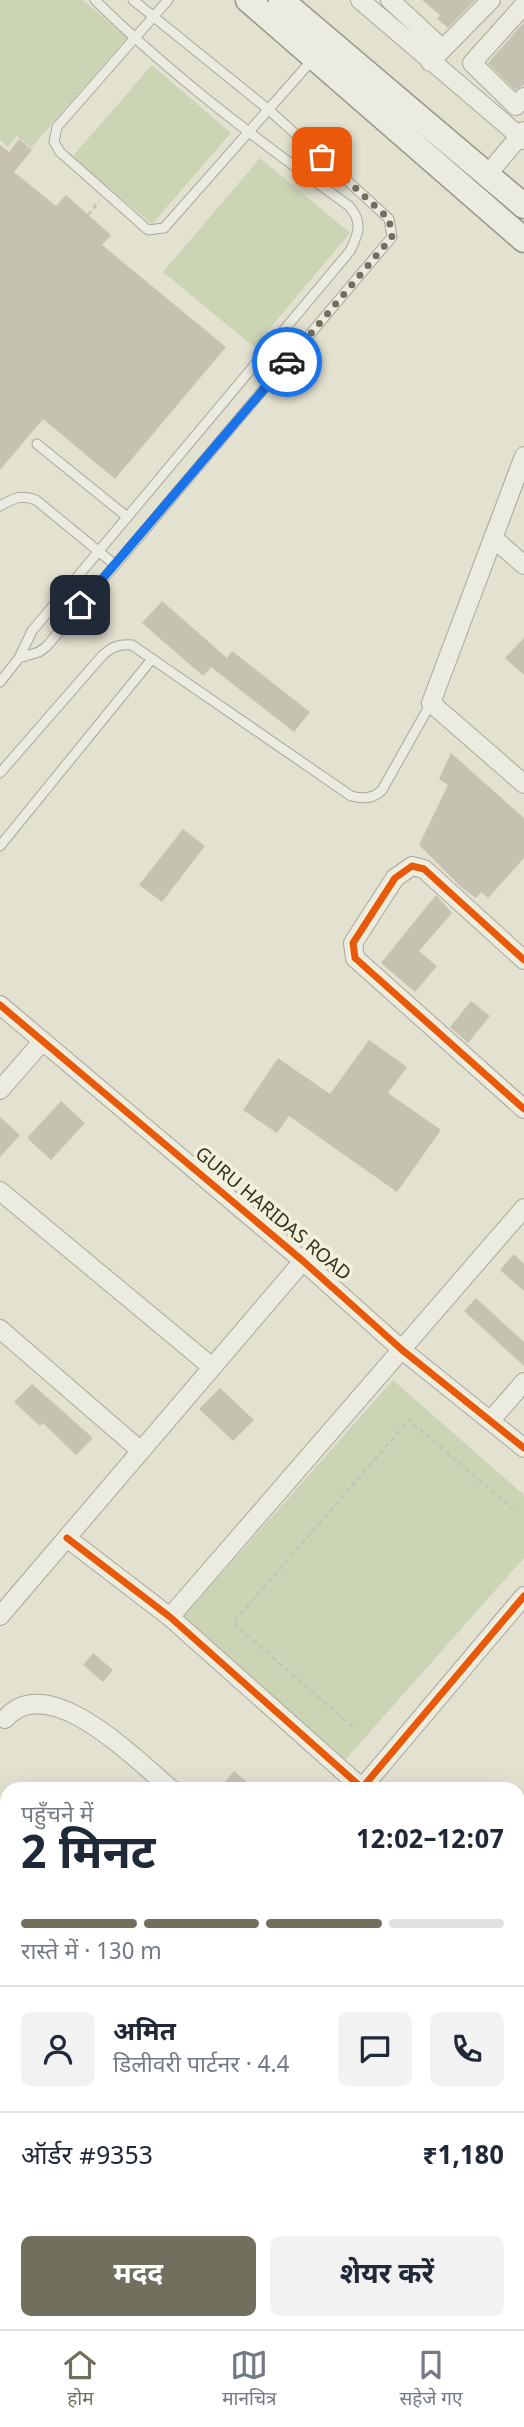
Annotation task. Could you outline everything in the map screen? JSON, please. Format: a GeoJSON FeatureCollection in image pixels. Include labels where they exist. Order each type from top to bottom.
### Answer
{"type":"FeatureCollection","features":[{"type":"Feature","properties":{"kind":"main road"},"geometry":{"type":"LineString","coordinates":[[248,0],[524,240]]}},
{"type":"Feature","properties":{"kind":"main road"},"geometry":{"type":"LineString","coordinates":[[281,0],[524,206]]}},
{"type":"Feature","properties":{"kind":"street"},"geometry":{"type":"LineString","coordinates":[[366,4],[389,0],[443,48]]}},
{"type":"Feature","properties":{"kind":"street"},"geometry":{"type":"LineString","coordinates":[[429,62],[491,0]]}},
{"type":"Feature","properties":{"kind":"street"},"geometry":{"type":"LineString","coordinates":[[366,4],[429,62],[522,136],[487,175]]}},
{"type":"Feature","properties":{"kind":"street"},"geometry":{"type":"LineString","coordinates":[[524,5],[472,62],[516,106],[524,97]]}},
{"type":"Feature","properties":{"kind":"street"},"geometry":{"type":"LineString","coordinates":[[524,456],[431,704],[524,784]]}},
{"type":"Feature","properties":{"kind":"street"},"geometry":{"type":"LineString","coordinates":[[493,538],[524,565]]}},
{"type":"Feature","properties":{"kind":"street"},"geometry":{"type":"LineString","coordinates":[[524,960],[424,869],[412,866],[395,878],[353,943],[352,951],[355,958],[524,1109]]}},
{"type":"Feature","properties":{"kind":"street","name":"GURU HARIDAS ROAD"},"geometry":{"type":"LineString","coordinates":[[0,1005],[303,1261],[401,1349],[524,1448]]}},
{"type":"Feature","properties":{"kind":"street"},"geometry":{"type":"LineString","coordinates":[[0,1090],[41,1042]]}},
{"type":"Feature","properties":{"kind":"street"},"geometry":{"type":"LineString","coordinates":[[0,1191],[212,1367]]}},
{"type":"Feature","properties":{"kind":"street"},"geometry":{"type":"LineString","coordinates":[[170,1617],[524,1208]]}},
{"type":"Feature","properties":{"kind":"street"},"geometry":{"type":"LineString","coordinates":[[0,1616],[303,1261]]}},
{"type":"Feature","properties":{"kind":"street"},"geometry":{"type":"LineString","coordinates":[[0,1329],[141,1451]]}},
{"type":"Feature","properties":{"kind":"street"},"geometry":{"type":"LineString","coordinates":[[491,1420],[524,1382]]}},
{"type":"Feature","properties":{"kind":"street"},"geometry":{"type":"LineString","coordinates":[[66,1538],[170,1617],[355,1782]]}},
{"type":"Feature","properties":{"kind":"street"},"geometry":{"type":"LineString","coordinates":[[367,1782],[524,1596]]}},
{"type":"Feature","properties":{"kind":"street"},"geometry":{"type":"LineString","coordinates":[[5,1718],[18,1708],[29,1706],[51,1704],[67,1710],[89,1722],[163,1782]]}},
{"type":"Feature","properties":{"kind":"lane"},"geometry":{"type":"LineString","coordinates":[[0,682],[19,658],[32,631],[350,251],[360,226],[358,216],[349,206],[248,134],[135,40],[95,0]]}},
{"type":"Feature","properties":{"kind":"lane"},"geometry":{"type":"LineString","coordinates":[[19,658],[39,652],[47,646],[392,237],[389,219],[269,110],[132,0]]}},
{"type":"Feature","properties":{"kind":"lane"},"geometry":{"type":"LineString","coordinates":[[168,0],[55,133],[54,142],[60,152],[148,230],[164,228],[314,57]]}},
{"type":"Feature","properties":{"kind":"lane"},"geometry":{"type":"LineString","coordinates":[[37,444],[126,516]]}},
{"type":"Feature","properties":{"kind":"lane"},"geometry":{"type":"LineString","coordinates":[[0,506],[14,498],[25,496],[36,500],[114,564]]}},
{"type":"Feature","properties":{"kind":"lane"},"geometry":{"type":"LineString","coordinates":[[0,773],[110,648],[132,645],[351,796],[362,799],[377,796],[382,790],[431,704]]}},
{"type":"Feature","properties":{"kind":"lane"},"geometry":{"type":"LineString","coordinates":[[0,846],[152,659]]}},
{"type":"Feature","properties":{"kind":"path"},"geometry":{"type":"LineString","coordinates":[[88,215],[106,193]]}},
{"type":"Feature","properties":{"kind":"path"},"geometry":{"type":"LineString","coordinates":[[353,1727],[233,1623],[408,1420],[513,1508]]}},
{"type":"Feature","properties":{"kind":"green space"},"geometry":{"type":"Polygon","coordinates":[[[0,0],[83,0],[127,38],[31,148],[17,136],[8,147],[0,140],[0,0]]]}},
{"type":"Feature","properties":{"kind":"green space"},"geometry":{"type":"Polygon","coordinates":[[[152,65],[231,133],[152,224],[72,157],[152,65]]]}},
{"type":"Feature","properties":{"kind":"green space"},"geometry":{"type":"Polygon","coordinates":[[[260,158],[350,233],[254,347],[163,272],[260,158]]]}},
{"type":"Feature","properties":{"kind":"green space"},"geometry":{"type":"Polygon","coordinates":[[[393,1380],[524,1495],[524,1558],[345,1760],[182,1618],[393,1380]]]}},
{"type":"Feature","properties":{"kind":"building"},"geometry":{"type":"Polygon","coordinates":[[[422,0],[475,0],[448,28],[437,19],[440,15],[422,0]]]}},
{"type":"Feature","properties":{"kind":"building"},"geometry":{"type":"Polygon","coordinates":[[[524,22],[524,85],[515,90],[488,63],[524,22]]]}},
{"type":"Feature","properties":{"kind":"building"},"geometry":{"type":"Polygon","coordinates":[[[19,139],[32,150],[14,172],[56,206],[66,195],[111,235],[102,245],[226,347],[115,479],[43,419],[0,470],[0,145],[9,152],[19,139]]]}},
{"type":"Feature","properties":{"kind":"building"},"geometry":{"type":"Polygon","coordinates":[[[162,601],[227,658],[232,651],[310,712],[294,732],[211,667],[203,676],[142,623],[162,601]]]}},
{"type":"Feature","properties":{"kind":"building"},"geometry":{"type":"Polygon","coordinates":[[[524,638],[524,675],[505,658],[524,638]]]}},
{"type":"Feature","properties":{"kind":"building"},"geometry":{"type":"Polygon","coordinates":[[[451,753],[524,818],[524,858],[488,898],[481,892],[476,898],[462,888],[419,845],[448,785],[439,779],[451,753]]]}},
{"type":"Feature","properties":{"kind":"building"},"geometry":{"type":"Polygon","coordinates":[[[183,829],[205,846],[162,902],[139,885],[183,829]]]}},
{"type":"Feature","properties":{"kind":"building"},"geometry":{"type":"Polygon","coordinates":[[[436,895],[452,913],[419,951],[437,966],[415,992],[381,963],[436,895]]]}},
{"type":"Feature","properties":{"kind":"building"},"geometry":{"type":"Polygon","coordinates":[[[471,1001],[490,1016],[468,1043],[450,1027],[471,1001]]]}},
{"type":"Feature","properties":{"kind":"building"},"geometry":{"type":"Polygon","coordinates":[[[369,1040],[407,1067],[388,1093],[441,1130],[397,1192],[289,1116],[277,1133],[243,1110],[278,1058],[330,1094],[369,1040]]]}},
{"type":"Feature","properties":{"kind":"building"},"geometry":{"type":"Polygon","coordinates":[[[61,1101],[85,1123],[51,1160],[27,1138],[61,1101]]]}},
{"type":"Feature","properties":{"kind":"building"},"geometry":{"type":"Polygon","coordinates":[[[0,1117],[20,1135],[0,1157],[0,1117]]]}},
{"type":"Feature","properties":{"kind":"building"},"geometry":{"type":"Polygon","coordinates":[[[514,1254],[524,1264],[524,1291],[500,1270],[514,1254]]]}},
{"type":"Feature","properties":{"kind":"building"},"geometry":{"type":"Polygon","coordinates":[[[476,1298],[524,1342],[524,1366],[464,1311],[476,1298]]]}},
{"type":"Feature","properties":{"kind":"building"},"geometry":{"type":"Polygon","coordinates":[[[32,1384],[93,1438],[76,1455],[43,1423],[40,1426],[14,1402],[32,1384]]]}},
{"type":"Feature","properties":{"kind":"building"},"geometry":{"type":"Polygon","coordinates":[[[220,1388],[254,1420],[233,1441],[199,1409],[220,1388]]]}},
{"type":"Feature","properties":{"kind":"building"},"geometry":{"type":"Polygon","coordinates":[[[93,1653],[113,1670],[103,1682],[83,1665],[93,1653]]]}},
{"type":"Feature","properties":{"kind":"building"},"geometry":{"type":"Polygon","coordinates":[[[234,1771],[247,1782],[225,1782],[234,1771]]]}},
{"type":"Feature","properties":{"kind":"cycle path"},"geometry":{"type":"LineString","coordinates":[[524,960],[424,869],[412,866],[395,878],[353,943],[355,958],[524,1109]]}},
{"type":"Feature","properties":{"kind":"cycle path"},"geometry":{"type":"LineString","coordinates":[[0,1005],[303,1261],[401,1349],[524,1448]]}},
{"type":"Feature","properties":{"kind":"cycle path"},"geometry":{"type":"LineString","coordinates":[[67,1538],[170,1617],[355,1782]]}},
{"type":"Feature","properties":{"kind":"cycle path"},"geometry":{"type":"LineString","coordinates":[[367,1782],[524,1596]]}},
{"type":"Feature","properties":{"kind":"way so far"},"geometry":{"type":"LineString","coordinates":[[287,362],[392,237],[389,219],[322,157]]}},
{"type":"Feature","properties":{"kind":"route"},"geometry":{"type":"LineString","coordinates":[[80,605],[287,362]]}}]}
